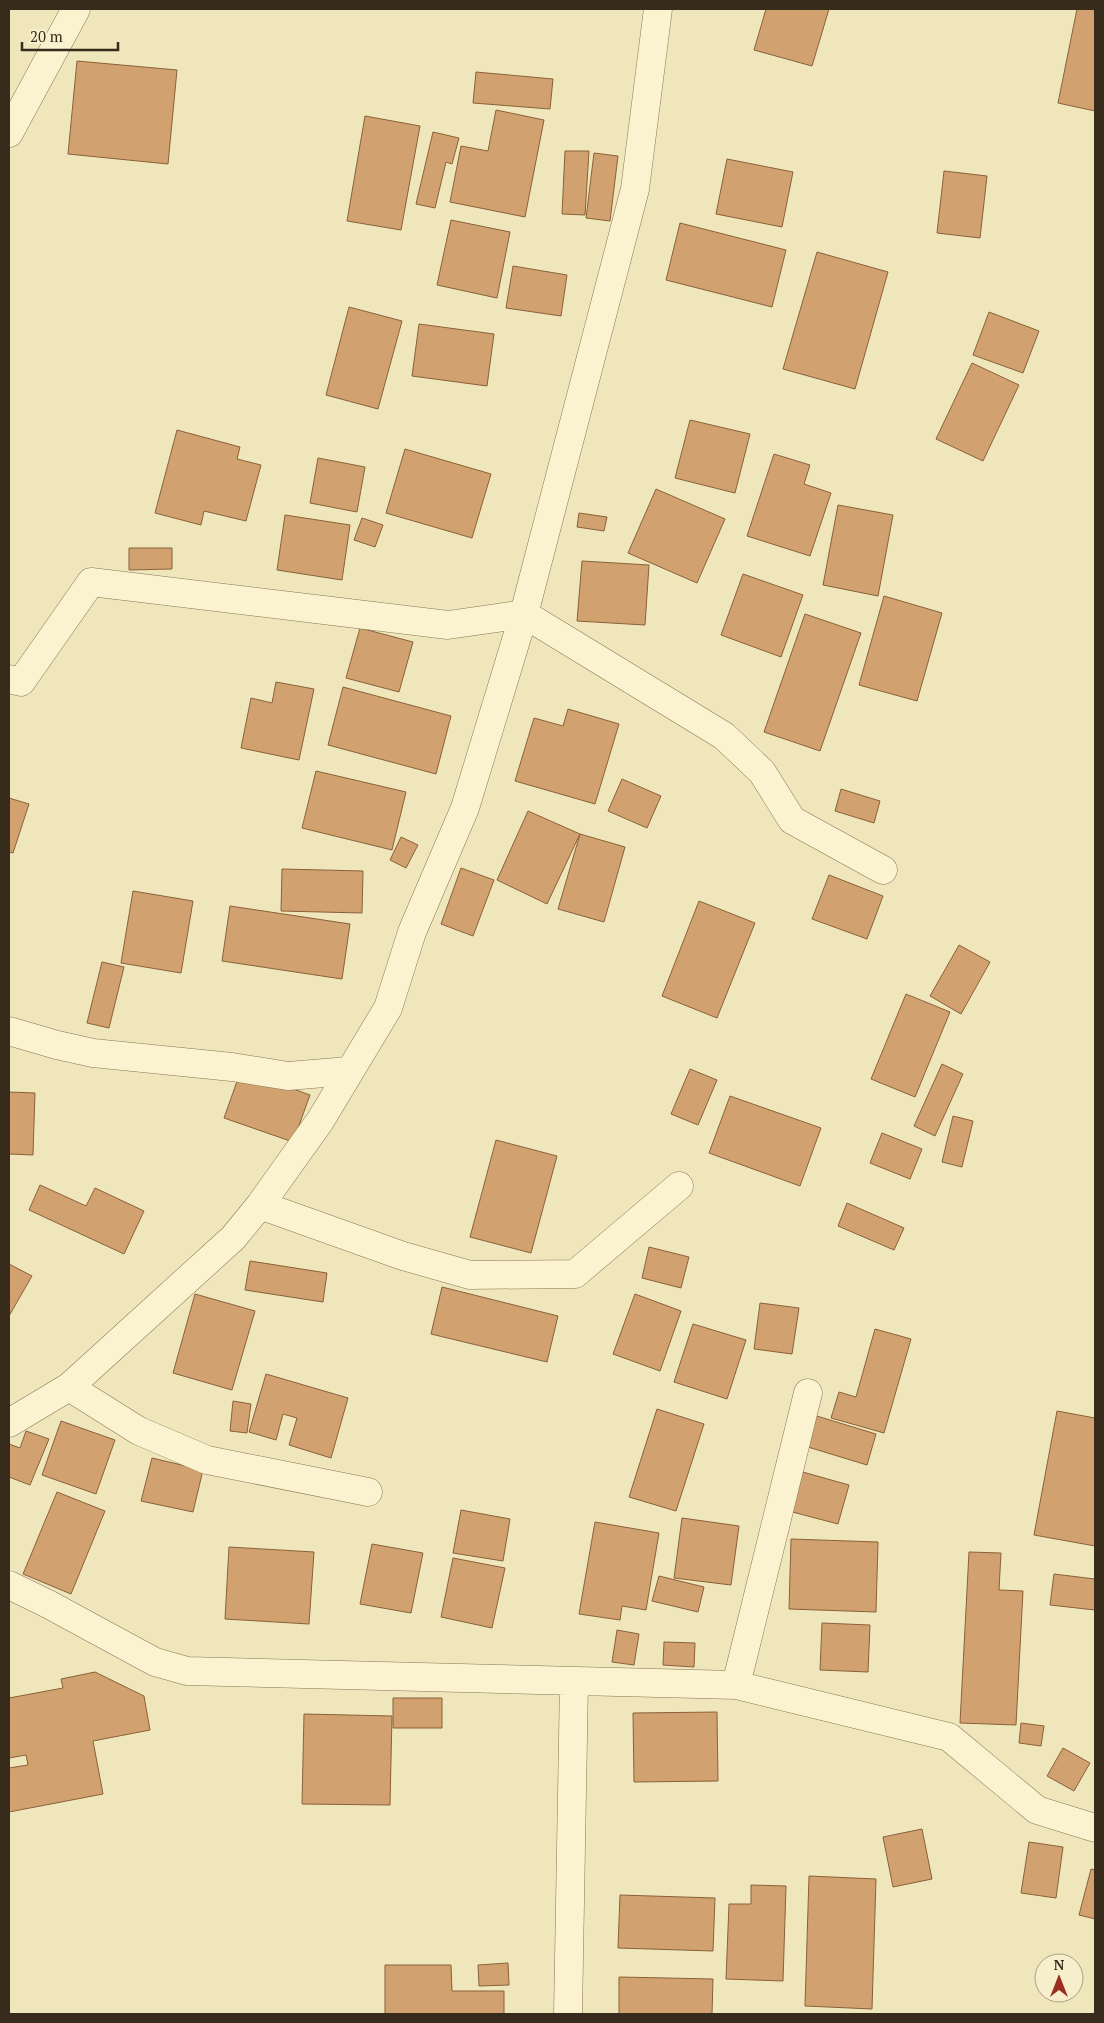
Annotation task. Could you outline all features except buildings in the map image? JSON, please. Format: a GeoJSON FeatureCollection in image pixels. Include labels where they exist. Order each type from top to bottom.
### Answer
{"type":"FeatureCollection","features":[{"type":"Feature","properties":{"kind":"street"},"geometry":{"type":"LineString","coordinates":[[9,133],[76,9]]}},
{"type":"Feature","properties":{"kind":"street"},"geometry":{"type":"LineString","coordinates":[[9,1423],[69,1387],[233,1238],[260,1205],[320,1121],[388,1008],[412,932],[465,808],[524,614],[635,189],[658,9]]}},
{"type":"Feature","properties":{"kind":"street"},"geometry":{"type":"LineString","coordinates":[[9,679],[21,682],[91,582],[448,625],[524,614],[724,736],[762,772],[792,820],[882,870]]}},
{"type":"Feature","properties":{"kind":"street"},"geometry":{"type":"LineString","coordinates":[[9,1031],[93,1053],[232,1067],[288,1076],[349,1071]]}},
{"type":"Feature","properties":{"kind":"street"},"geometry":{"type":"LineString","coordinates":[[260,1205],[403,1256],[470,1275],[575,1274],[679,1186]]}},
{"type":"Feature","properties":{"kind":"street"},"geometry":{"type":"LineString","coordinates":[[69,1387],[139,1431],[208,1460],[368,1492]]}},
{"type":"Feature","properties":{"kind":"street"},"geometry":{"type":"LineString","coordinates":[[736,1685],[808,1393]]}},
{"type":"Feature","properties":{"kind":"street"},"geometry":{"type":"LineString","coordinates":[[9,1585],[155,1662],[187,1671],[736,1685],[949,1736],[1037,1810],[1095,1828]]}},
{"type":"Feature","properties":{"kind":"street"},"geometry":{"type":"LineString","coordinates":[[568,2014],[574,1682]]}}]}
